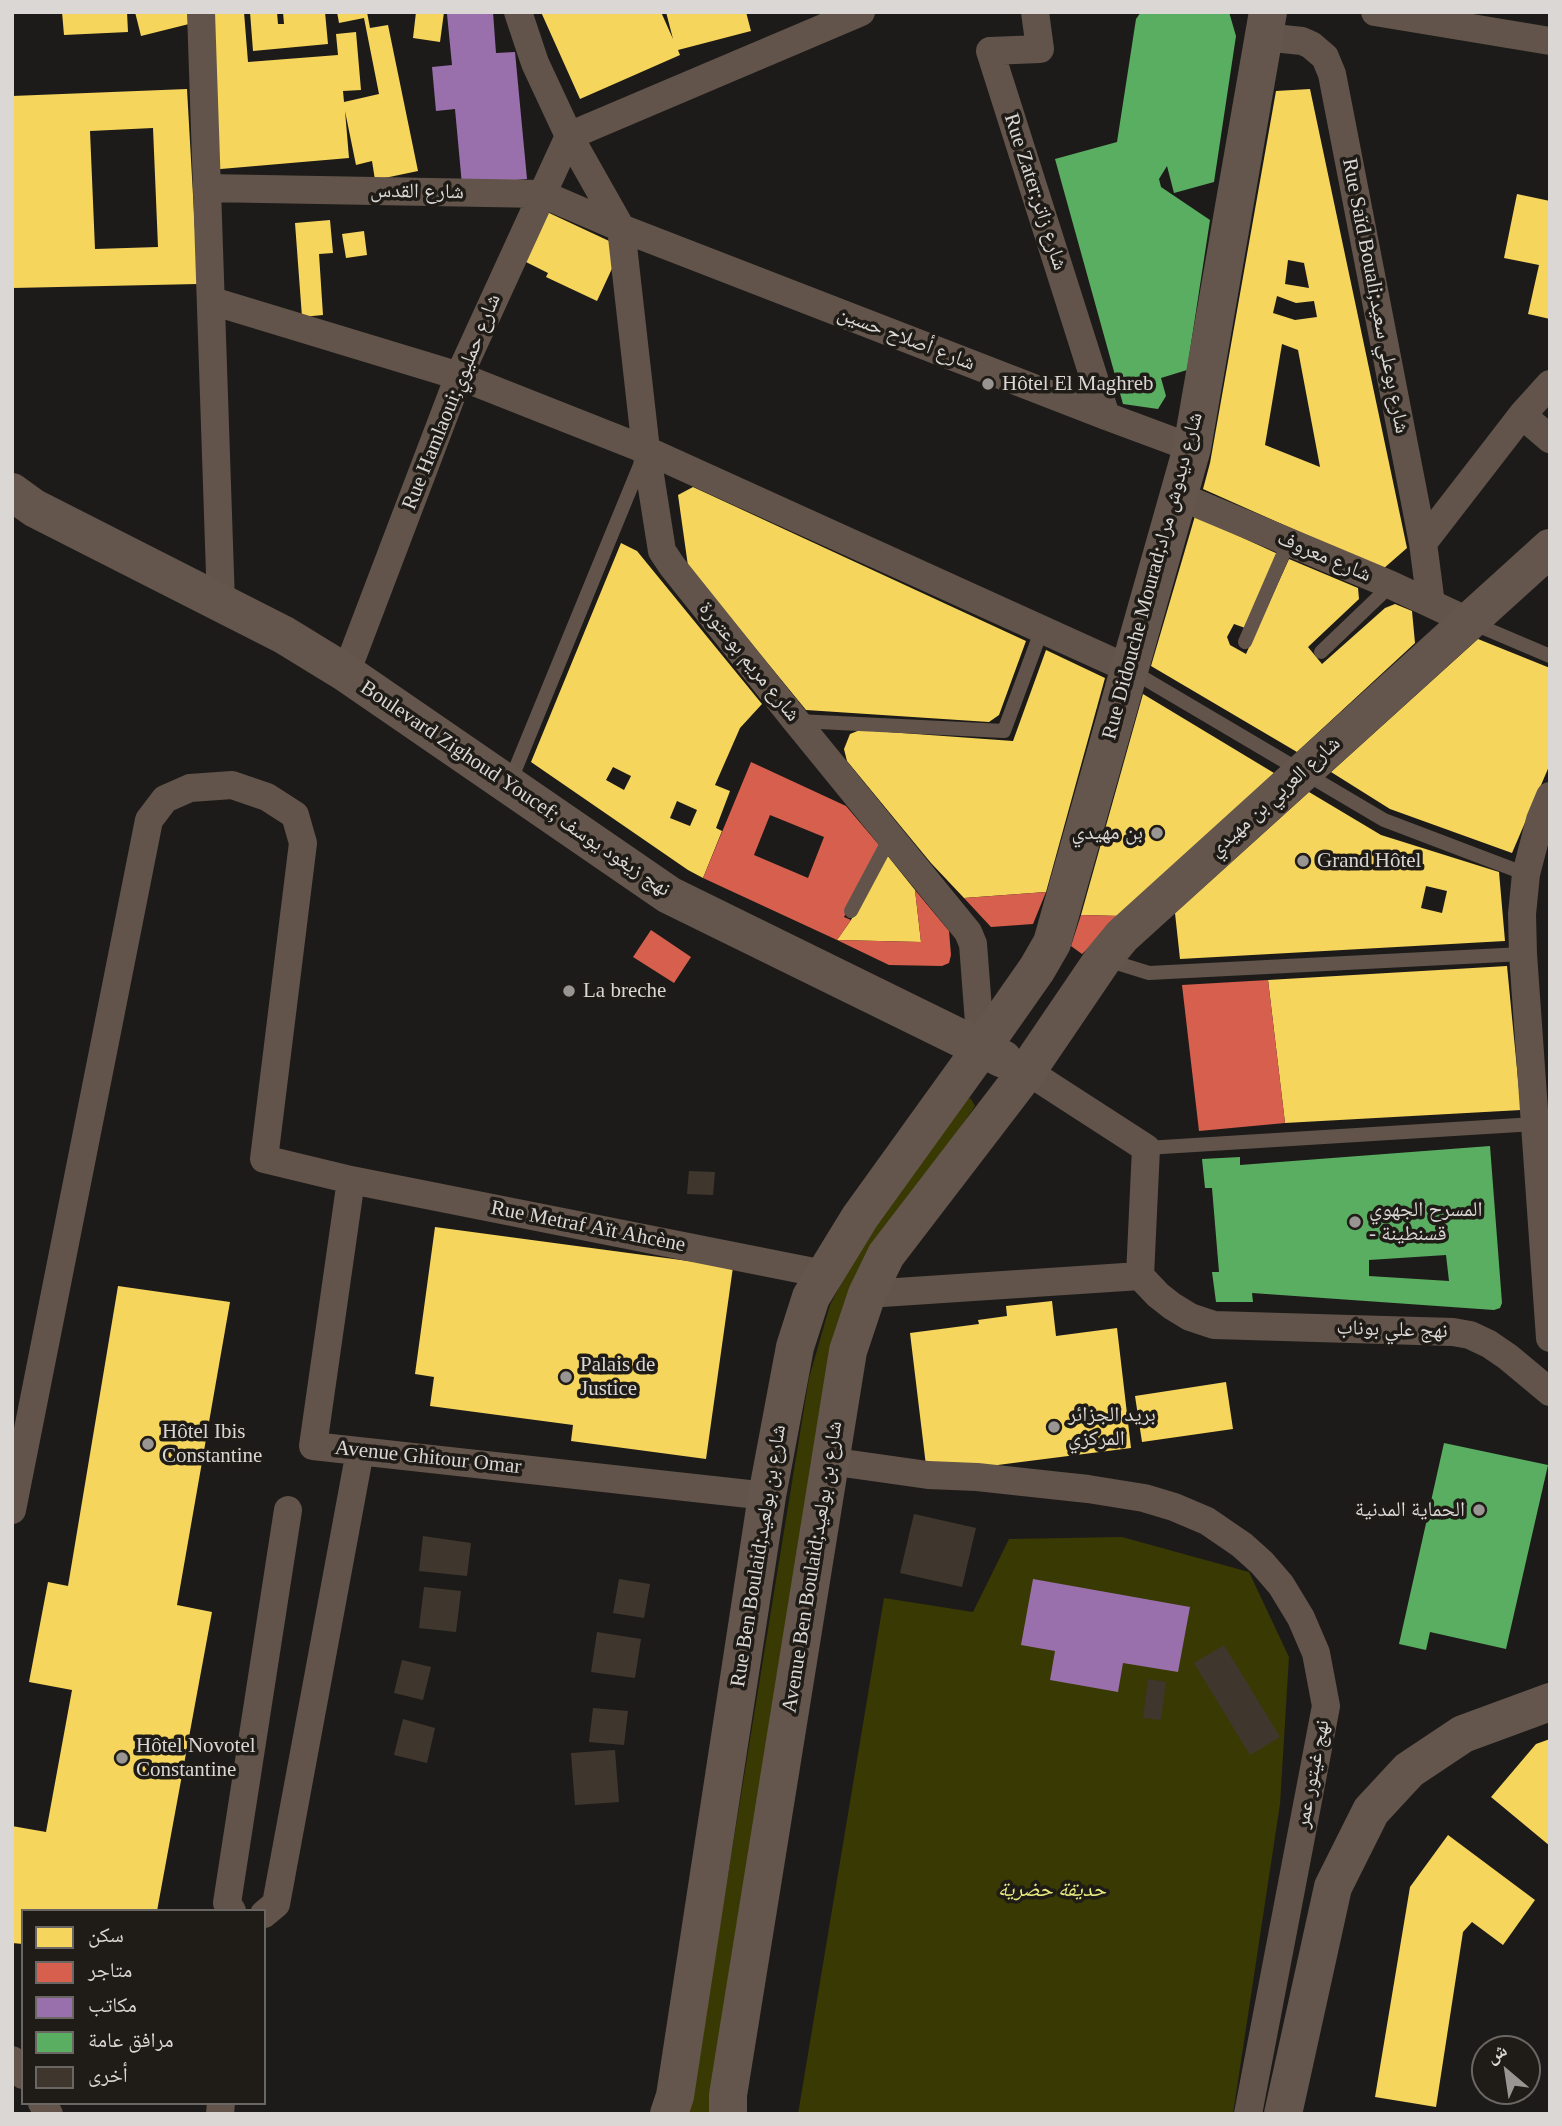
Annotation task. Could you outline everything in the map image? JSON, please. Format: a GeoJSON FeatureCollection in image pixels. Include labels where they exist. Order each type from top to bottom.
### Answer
{"type":"FeatureCollection","features":[{"type":"Feature","properties":{"kind":"street"},"geometry":{"type":"LineString","coordinates":[[201,12],[221,603]]}},
{"type":"Feature","properties":{"kind":"street"},"geometry":{"type":"LineString","coordinates":[[518,12],[535,63],[569,136],[621,228]]}},
{"type":"Feature","properties":{"kind":"street"},"geometry":{"type":"LineString","coordinates":[[569,136],[861,12]]}},
{"type":"Feature","properties":{"kind":"street","name":"Rue Zater;شارع زاتر"},"geometry":{"type":"LineString","coordinates":[[1035,12],[1040,49],[990,51],[1106,416]]}},
{"type":"Feature","properties":{"kind":"street"},"geometry":{"type":"LineString","coordinates":[[1375,12],[1550,41]]}},
{"type":"Feature","properties":{"kind":"street","name":"Rue Didouche Mourad;شارع ديدوش مراد"},"geometry":{"type":"LineString","coordinates":[[981,1049],[1052,943],[1179,496],[1192,448],[1266,25]]}},
{"type":"Feature","properties":{"kind":"street","name":"Rue Saïd Bouali;شارع بوعلي سعيد"},"geometry":{"type":"LineString","coordinates":[[1266,25],[1311,45],[1330,65],[1423,543],[1431,604]]}},
{"type":"Feature","properties":{"kind":"street","name":"Rue Hamlaoui;شارع حمليوي"},"geometry":{"type":"LineString","coordinates":[[346,673],[459,376],[569,136]]}},
{"type":"Feature","properties":{"kind":"street","name":"شارع القدس"},"geometry":{"type":"LineString","coordinates":[[207,188],[542,194],[621,228]]}},
{"type":"Feature","properties":{"kind":"street","name":"شارع أصلاح حسين"},"geometry":{"type":"LineString","coordinates":[[621,228],[1192,448]]}},
{"type":"Feature","properties":{"kind":"street","name":"شارع مريم بوعتورة"},"geometry":{"type":"LineString","coordinates":[[621,228],[646,450],[663,551],[672,566],[796,721],[968,932],[973,944],[981,1049]]}},
{"type":"Feature","properties":{"kind":"street"},"geometry":{"type":"LineString","coordinates":[[212,301],[459,376],[646,450],[1129,669]]}},
{"type":"Feature","properties":{"kind":"street"},"geometry":{"type":"LineString","coordinates":[[1423,543],[1522,415],[1550,384]]}},
{"type":"Feature","properties":{"kind":"street"},"geometry":{"type":"LineString","coordinates":[[1522,415],[1550,439]]}},
{"type":"Feature","properties":{"kind":"street","name":"Boulevard Zighoud Youcef; نهج زيغود يوسف"},"geometry":{"type":"LineString","coordinates":[[12,492],[34,508],[284,635],[346,673],[669,895],[1027,1071]]}},
{"type":"Feature","properties":{"kind":"street","name":"شارع معروف"},"geometry":{"type":"LineString","coordinates":[[1179,496],[1391,585],[1468,621]]}},
{"type":"Feature","properties":{"kind":"street","name":"شارع العربي بن مهيدي"},"geometry":{"type":"LineString","coordinates":[[1027,1071],[1103,959],[1122,936],[1550,548]]}},
{"type":"Feature","properties":{"kind":"street","name":"Rue Metraf Aït Ahcène"},"geometry":{"type":"LineString","coordinates":[[12,1510],[149,820],[165,799],[190,788],[232,785],[267,797],[295,815],[303,843],[264,1159],[351,1180],[824,1274]]}},
{"type":"Feature","properties":{"kind":"street"},"geometry":{"type":"LineString","coordinates":[[1550,796],[1526,874],[1522,914],[1523,954],[1541,1078],[1535,1124],[1550,1338]]}},
{"type":"Feature","properties":{"kind":"street","name":"Rue Ben Boulaid;شارع بن بولعيد"},"geometry":{"type":"LineString","coordinates":[[669,2114],[675,2096],[767,1496],[795,1347],[811,1297],[824,1274],[860,1217],[981,1049]]}},
{"type":"Feature","properties":{"kind":"street"},"geometry":{"type":"LineString","coordinates":[[867,1294],[1140,1276],[1146,1148],[1027,1071]]}},
{"type":"Feature","properties":{"kind":"street","name":"Avenue Ben Boulaid;شارع بن بولعيد"},"geometry":{"type":"LineString","coordinates":[[727,2114],[727,2095],[848,1351],[867,1294],[886,1255],[1027,1071]]}},
{"type":"Feature","properties":{"kind":"street","name":"Avenue Ghitour Omar"},"geometry":{"type":"LineString","coordinates":[[351,1180],[313,1446],[767,1496]]}},
{"type":"Feature","properties":{"kind":"street","name":"نهج علي بوناب"},"geometry":{"type":"LineString","coordinates":[[1140,1276],[1172,1306],[1191,1317],[1214,1325],[1453,1332],[1470,1335],[1508,1357],[1550,1392]]}},
{"type":"Feature","properties":{"kind":"street"},"geometry":{"type":"LineString","coordinates":[[266,1912],[276,1904],[360,1451]]}},
{"type":"Feature","properties":{"kind":"street","name":"نهج غيتور عمر"},"geometry":{"type":"LineString","coordinates":[[829,1461],[928,1475],[977,1477],[1088,1489],[1144,1498],[1207,1521],[1242,1545],[1281,1585],[1301,1618],[1316,1653],[1326,1706],[1248,2114]]}},
{"type":"Feature","properties":{"kind":"street"},"geometry":{"type":"LineString","coordinates":[[231,1909],[227,1903],[288,1510]]}},
{"type":"Feature","properties":{"kind":"street"},"geometry":{"type":"LineString","coordinates":[[1283,2114],[1333,1887],[1371,1811],[1409,1770],[1463,1734],[1550,1702]]}},
{"type":"Feature","properties":{"kind":"street"},"geometry":{"type":"LineString","coordinates":[[1292,2075],[1293,2114]]}},
{"type":"Feature","properties":{"kind":"lane"},"geometry":{"type":"LineString","coordinates":[[509,785],[646,450]]}},
{"type":"Feature","properties":{"kind":"lane"},"geometry":{"type":"LineString","coordinates":[[1245,642],[1288,542]]}},
{"type":"Feature","properties":{"kind":"lane"},"geometry":{"type":"LineString","coordinates":[[1321,652],[1391,585]]}},
{"type":"Feature","properties":{"kind":"lane"},"geometry":{"type":"LineString","coordinates":[[1468,621],[1550,656]]}},
{"type":"Feature","properties":{"kind":"lane"},"geometry":{"type":"LineString","coordinates":[[796,721],[1004,731],[1042,629]]}},
{"type":"Feature","properties":{"kind":"lane"},"geometry":{"type":"LineString","coordinates":[[1129,669],[1384,820],[1526,874]]}},
{"type":"Feature","properties":{"kind":"lane"},"geometry":{"type":"LineString","coordinates":[[851,911],[891,836]]}},
{"type":"Feature","properties":{"kind":"lane"},"geometry":{"type":"LineString","coordinates":[[1103,959],[1149,973],[1523,954]]}},
{"type":"Feature","properties":{"kind":"lane"},"geometry":{"type":"LineString","coordinates":[[1146,1148],[1535,1124]]}},
{"type":"Feature","properties":{"kind":"green space"},"geometry":{"type":"Polygon","coordinates":[[[966,1097],[971,1099],[975,1106],[903,1212],[859,1283],[711,2114],[689,2114],[809,1378],[830,1305],[851,1265],[892,1201],[966,1097]]]}},
{"type":"Feature","properties":{"kind":"green space","name":"حديقة حضرية"},"geometry":{"type":"Polygon","coordinates":[[[1122,1537],[1249,1572],[1289,1657],[1280,1804],[1233,2114],[798,2114],[884,1598],[973,1612],[1009,1539],[1122,1537]]]}},
{"type":"Feature","properties":{"kind":"building: سكن"},"geometry":{"type":"Polygon","coordinates":[[[62,12],[127,12],[128,32],[64,35],[62,12]]]}},
{"type":"Feature","properties":{"kind":"building: سكن"},"geometry":{"type":"Polygon","coordinates":[[[135,12],[187,12],[189,24],[141,36],[135,12]]]}},
{"type":"Feature","properties":{"kind":"building: سكن"},"geometry":{"type":"Polygon","coordinates":[[[196,12],[244,12],[248,62],[338,55],[336,34],[356,32],[361,90],[343,91],[344,102],[379,94],[364,18],[339,23],[337,12],[367,12],[370,28],[388,25],[418,171],[375,180],[372,161],[356,165],[345,111],[349,158],[209,170],[196,12]]]}},
{"type":"Feature","properties":{"kind":"building: سكن"},"geometry":{"type":"Polygon","coordinates":[[[250,12],[277,12],[278,24],[284,24],[283,12],[325,12],[328,44],[253,51],[250,12]]]}},
{"type":"Feature","properties":{"kind":"building: سكن"},"geometry":{"type":"Polygon","coordinates":[[[416,12],[444,12],[440,42],[413,38],[416,12]]]}},
{"type":"Feature","properties":{"kind":"building: سكن"},"geometry":{"type":"Polygon","coordinates":[[[541,12],[661,12],[673,39],[666,12],[746,12],[751,31],[678,50],[680,55],[580,99],[541,12]]]}},
{"type":"Feature","properties":{"kind":"building: سكن"},"geometry":{"type":"Polygon","coordinates":[[[187,89],[198,284],[12,288],[12,96],[187,89]],[[153,128],[90,131],[95,249],[158,247],[153,128]]]}},
{"type":"Feature","properties":{"kind":"building: سكن"},"geometry":{"type":"Polygon","coordinates":[[[1310,89],[1407,548],[1383,569],[1203,489],[1210,463],[1276,91],[1310,89]],[[1288,260],[1285,284],[1309,288],[1304,263],[1288,260]],[[1277,296],[1273,313],[1295,320],[1317,317],[1314,301],[1296,303],[1277,296]],[[1282,344],[1265,445],[1320,467],[1298,350],[1282,344]]]}},
{"type":"Feature","properties":{"kind":"building: سكن"},"geometry":{"type":"Polygon","coordinates":[[[1517,194],[1550,201],[1550,319],[1528,314],[1539,265],[1504,258],[1517,194]]]}},
{"type":"Feature","properties":{"kind":"building: سكن"},"geometry":{"type":"Polygon","coordinates":[[[547,212],[622,247],[597,301],[546,277],[548,273],[524,261],[547,212]]]}},
{"type":"Feature","properties":{"kind":"building: سكن"},"geometry":{"type":"Polygon","coordinates":[[[330,220],[333,253],[319,254],[323,315],[302,317],[295,223],[330,220]]]}},
{"type":"Feature","properties":{"kind":"building: سكن"},"geometry":{"type":"Polygon","coordinates":[[[364,231],[367,255],[346,258],[342,234],[364,231]]]}},
{"type":"Feature","properties":{"kind":"building: سكن"},"geometry":{"type":"Polygon","coordinates":[[[693,487],[1026,641],[999,715],[989,722],[806,710],[688,566],[678,495],[693,487]]]}},
{"type":"Feature","properties":{"kind":"building: سكن"},"geometry":{"type":"Polygon","coordinates":[[[1195,516],[1278,554],[1248,629],[1234,624],[1227,637],[1230,645],[1246,654],[1289,559],[1358,588],[1359,599],[1308,647],[1322,664],[1385,608],[1395,604],[1412,611],[1415,643],[1297,752],[1151,666],[1195,516]]]}},
{"type":"Feature","properties":{"kind":"building: سكن"},"geometry":{"type":"Polygon","coordinates":[[[621,543],[637,551],[762,704],[740,728],[715,785],[730,791],[716,828],[722,831],[703,878],[531,762],[621,543]],[[613,767],[606,780],[624,790],[631,776],[613,767]],[[677,801],[670,818],[690,826],[697,810],[677,801]]]}},
{"type":"Feature","properties":{"kind":"building: سكن"},"geometry":{"type":"Polygon","coordinates":[[[1478,639],[1550,668],[1550,764],[1512,853],[1390,809],[1331,772],[1478,639]]]}},
{"type":"Feature","properties":{"kind":"building: سكن"},"geometry":{"type":"Polygon","coordinates":[[[1046,650],[1105,678],[1046,892],[964,898],[931,863],[847,761],[844,749],[850,734],[860,730],[1013,741],[1046,650]]]}},
{"type":"Feature","properties":{"kind":"building: سكن","name":"بن مهيدي"},"geometry":{"type":"Polygon","coordinates":[[[1143,694],[1274,773],[1122,916],[1081,915],[1143,694]]]}},
{"type":"Feature","properties":{"kind":"building: سكن","name":"Grand Hôtel"},"geometry":{"type":"Polygon","coordinates":[[[1309,792],[1381,835],[1499,872],[1505,941],[1180,959],[1175,913],[1309,792]],[[1426,886],[1421,908],[1442,913],[1447,891],[1426,886]]]}},
{"type":"Feature","properties":{"kind":"building: سكن"},"geometry":{"type":"Polygon","coordinates":[[[887,855],[915,890],[921,942],[837,940],[851,920],[887,855]]]}},
{"type":"Feature","properties":{"kind":"building: سكن"},"geometry":{"type":"Polygon","coordinates":[[[1507,966],[1521,1110],[1285,1123],[1268,980],[1507,966]]]}},
{"type":"Feature","properties":{"kind":"building: سكن","name":"Palais de Justice"},"geometry":{"type":"Polygon","coordinates":[[[435,1227],[733,1267],[706,1459],[571,1441],[573,1425],[430,1406],[434,1377],[415,1374],[435,1227]]]}},
{"type":"Feature","properties":{"kind":"building: سكن"},"geometry":{"type":"Polygon","coordinates":[[[118,1286],[230,1302],[177,1605],[212,1612],[157,1909],[21,1909],[21,1944],[12,1943],[12,1826],[46,1832],[72,1690],[29,1682],[48,1582],[68,1586],[118,1286]]]}},
{"type":"Feature","properties":{"kind":"building: سكن","name":"بريد الجزائر المركزي"},"geometry":{"type":"Polygon","coordinates":[[[1052,1301],[1056,1336],[1117,1328],[1131,1448],[927,1474],[910,1333],[979,1324],[978,1320],[1007,1316],[1006,1306],[1052,1301]]]}},
{"type":"Feature","properties":{"kind":"building: سكن"},"geometry":{"type":"Polygon","coordinates":[[[1226,1382],[1233,1429],[1142,1442],[1135,1396],[1226,1382]]]}},
{"type":"Feature","properties":{"kind":"building: سكن"},"geometry":{"type":"Polygon","coordinates":[[[1550,1739],[1550,1846],[1491,1797],[1536,1744],[1550,1739]]]}},
{"type":"Feature","properties":{"kind":"building: سكن"},"geometry":{"type":"Polygon","coordinates":[[[1448,1835],[1535,1900],[1503,1945],[1472,1922],[1463,1932],[1436,2107],[1375,2097],[1410,1887],[1448,1835]]]}},
{"type":"Feature","properties":{"kind":"building: متاجر"},"geometry":{"type":"Polygon","coordinates":[[[751,762],[846,806],[879,845],[844,917],[851,920],[837,940],[703,878],[751,762]],[[770,815],[754,855],[808,878],[824,837],[770,815]]]}},
{"type":"Feature","properties":{"kind":"building: متاجر"},"geometry":{"type":"Polygon","coordinates":[[[915,890],[949,931],[949,963],[942,966],[889,965],[837,940],[921,942],[915,890]]]}},
{"type":"Feature","properties":{"kind":"building: متاجر"},"geometry":{"type":"Polygon","coordinates":[[[1046,892],[1033,924],[991,927],[964,898],[1046,892]]]}},
{"type":"Feature","properties":{"kind":"building: متاجر"},"geometry":{"type":"Polygon","coordinates":[[[1081,915],[1122,916],[1082,954],[1071,946],[1081,915]]]}},
{"type":"Feature","properties":{"kind":"building: متاجر"},"geometry":{"type":"Polygon","coordinates":[[[651,930],[691,957],[674,983],[633,957],[651,930]]]}},
{"type":"Feature","properties":{"kind":"building: متاجر"},"geometry":{"type":"Polygon","coordinates":[[[1268,980],[1285,1123],[1199,1131],[1182,985],[1268,980]]]}},
{"type":"Feature","properties":{"kind":"building: مكاتب"},"geometry":{"type":"Polygon","coordinates":[[[493,12],[496,53],[515,52],[527,179],[462,185],[455,109],[436,111],[432,67],[452,65],[447,14],[493,12]]]}},
{"type":"Feature","properties":{"kind":"building: مكاتب"},"geometry":{"type":"Polygon","coordinates":[[[1033,1579],[1190,1607],[1178,1672],[1123,1663],[1118,1692],[1050,1680],[1055,1651],[1021,1645],[1033,1579]]]}},
{"type":"Feature","properties":{"kind":"building: مرافق عامة"},"geometry":{"type":"Polygon","coordinates":[[[1141,12],[1229,12],[1236,36],[1214,182],[1174,193],[1167,166],[1159,179],[1161,187],[1210,220],[1187,370],[1161,378],[1166,396],[1158,409],[1123,404],[1055,159],[1117,142],[1136,19],[1141,12]]]}},
{"type":"Feature","properties":{"kind":"building: مرافق عامة","name":"المسرح الجهوي - قسنطينة"},"geometry":{"type":"Polygon","coordinates":[[[1490,1146],[1502,1303],[1500,1308],[1494,1310],[1252,1293],[1253,1302],[1216,1302],[1212,1272],[1219,1272],[1212,1188],[1205,1188],[1202,1159],[1240,1157],[1240,1165],[1490,1146]],[[1446,1255],[1369,1260],[1369,1276],[1449,1281],[1446,1255]]]}},
{"type":"Feature","properties":{"kind":"building: مرافق عامة"},"geometry":{"type":"Polygon","coordinates":[[[1444,1443],[1548,1465],[1506,1649],[1430,1632],[1426,1650],[1399,1644],[1444,1443]]]}},
{"type":"Feature","properties":{"kind":"building: أخرى"},"geometry":{"type":"Polygon","coordinates":[[[689,1171],[715,1172],[713,1195],[687,1194],[689,1171]]]}},
{"type":"Feature","properties":{"kind":"building: أخرى"},"geometry":{"type":"Polygon","coordinates":[[[914,1514],[976,1528],[962,1587],[900,1573],[914,1514]]]}},
{"type":"Feature","properties":{"kind":"building: أخرى"},"geometry":{"type":"Polygon","coordinates":[[[423,1536],[471,1543],[467,1576],[419,1571],[423,1536]]]}},
{"type":"Feature","properties":{"kind":"building: أخرى"},"geometry":{"type":"Polygon","coordinates":[[[619,1579],[650,1584],[644,1618],[613,1613],[619,1579]]]}},
{"type":"Feature","properties":{"kind":"building: أخرى"},"geometry":{"type":"Polygon","coordinates":[[[424,1587],[461,1591],[456,1632],[419,1628],[424,1587]]]}},
{"type":"Feature","properties":{"kind":"building: أخرى"},"geometry":{"type":"Polygon","coordinates":[[[597,1632],[641,1639],[635,1678],[591,1672],[597,1632]]]}},
{"type":"Feature","properties":{"kind":"building: أخرى"},"geometry":{"type":"Polygon","coordinates":[[[1224,1645],[1280,1737],[1250,1755],[1194,1663],[1224,1645]]]}},
{"type":"Feature","properties":{"kind":"building: أخرى"},"geometry":{"type":"Polygon","coordinates":[[[402,1660],[431,1667],[423,1700],[394,1693],[402,1660]]]}},
{"type":"Feature","properties":{"kind":"building: أخرى"},"geometry":{"type":"Polygon","coordinates":[[[1148,1679],[1166,1682],[1161,1720],[1143,1718],[1148,1679]]]}},
{"type":"Feature","properties":{"kind":"building: أخرى"},"geometry":{"type":"Polygon","coordinates":[[[593,1708],[628,1711],[624,1745],[589,1742],[593,1708]]]}},
{"type":"Feature","properties":{"kind":"building: أخرى"},"geometry":{"type":"Polygon","coordinates":[[[403,1719],[435,1728],[427,1763],[394,1755],[403,1719]]]}},
{"type":"Feature","properties":{"kind":"building: أخرى"},"geometry":{"type":"Polygon","coordinates":[[[615,1750],[619,1802],[575,1805],[571,1753],[615,1750]]]}},
{"type":"Feature","properties":{"kind":"place","name":"Hôtel El Maghreb"},"geometry":{"type":"Point","coordinates":[988,384]}},
{"type":"Feature","properties":{"kind":"place","name":"بن مهيدي"},"geometry":{"type":"Point","coordinates":[1157,833]}},
{"type":"Feature","properties":{"kind":"place","name":"Grand Hôtel"},"geometry":{"type":"Point","coordinates":[1303,861]}},
{"type":"Feature","properties":{"kind":"place","name":"La breche"},"geometry":{"type":"Point","coordinates":[569,991]}},
{"type":"Feature","properties":{"kind":"place","name":"المسرح الجهوي - قسنطينة"},"geometry":{"type":"Point","coordinates":[1355,1222]}},
{"type":"Feature","properties":{"kind":"place","name":"Palais de Justice"},"geometry":{"type":"Point","coordinates":[566,1377]}},
{"type":"Feature","properties":{"kind":"place","name":"بريد الجزائر المركزي"},"geometry":{"type":"Point","coordinates":[1054,1427]}},
{"type":"Feature","properties":{"kind":"place","name":"Hôtel Ibis Constantine"},"geometry":{"type":"Point","coordinates":[148,1444]}},
{"type":"Feature","properties":{"kind":"place","name":"الحماية المدنية"},"geometry":{"type":"Point","coordinates":[1479,1510]}},
{"type":"Feature","properties":{"kind":"place","name":"Hôtel Novotel Constantine"},"geometry":{"type":"Point","coordinates":[122,1758]}}]}
